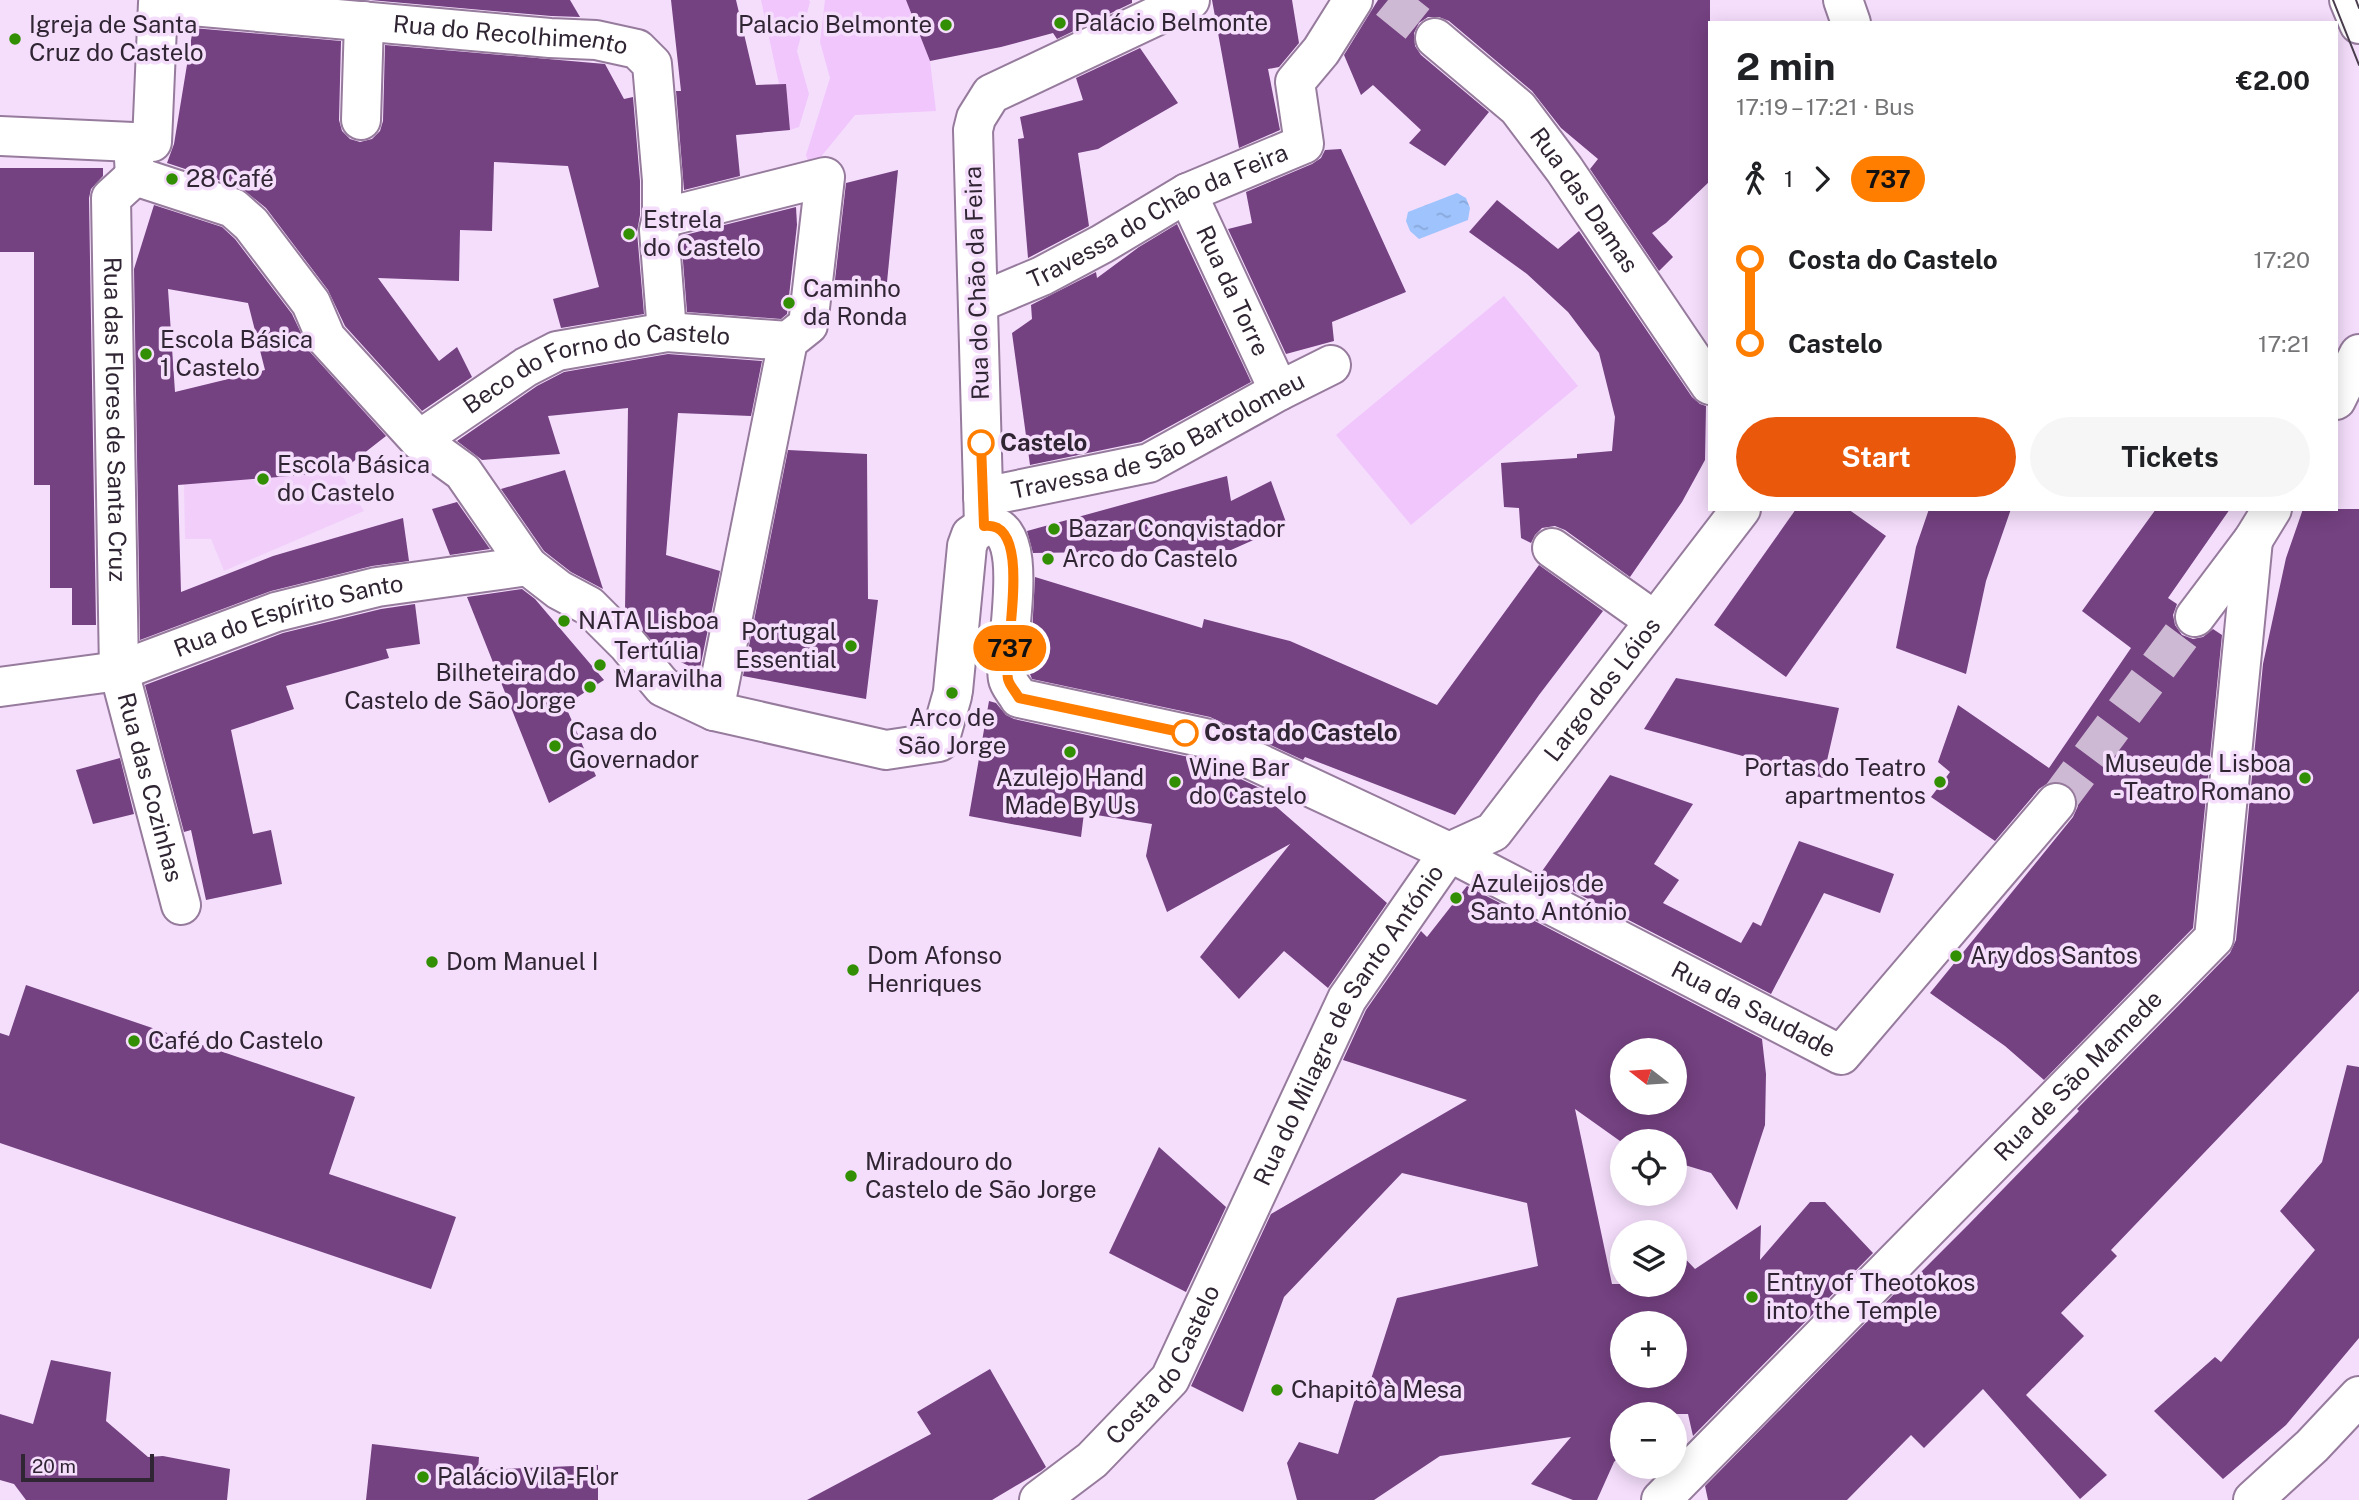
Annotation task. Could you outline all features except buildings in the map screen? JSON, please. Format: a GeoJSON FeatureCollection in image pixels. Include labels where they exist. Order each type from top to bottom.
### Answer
{"type":"FeatureCollection","features":[{"type":"Feature","properties":{"kind":"street","name":"Rua do Chão da Feira"},"geometry":{"type":"LineString","coordinates":[[983,512],[973,130],[983,104],[991,93],[1191,0]]}},
{"type":"Feature","properties":{"kind":"street","name":"Travessa do Chão da Feira"},"geometry":{"type":"LineString","coordinates":[[978,303],[1042,276],[1187,193],[1304,144],[1295,82],[1321,51],[1353,0]]}},
{"type":"Feature","properties":{"kind":"street"},"geometry":{"type":"LineString","coordinates":[[1843,0],[1850,21]]}},
{"type":"Feature","properties":{"kind":"street"},"geometry":{"type":"LineString","coordinates":[[2349,0],[2359,24]]}},
{"type":"Feature","properties":{"kind":"street","name":"Rua do Recolhimento"},"geometry":{"type":"LineString","coordinates":[[158,3],[596,40],[637,49],[652,64],[662,180],[662,218],[659,230],[667,332]]}},
{"type":"Feature","properties":{"kind":"street","name":"Rua das Flores de Santa Cruz"},"geometry":{"type":"LineString","coordinates":[[119,671],[111,198],[134,159],[152,142],[158,3]]}},
{"type":"Feature","properties":{"kind":"street"},"geometry":{"type":"LineString","coordinates":[[360,120],[365,21]]}},
{"type":"Feature","properties":{"kind":"street","name":"Rua das Damas"},"geometry":{"type":"LineString","coordinates":[[1436,38],[1518,108],[1564,169],[1708,382]]}},
{"type":"Feature","properties":{"kind":"street"},"geometry":{"type":"LineString","coordinates":[[0,136],[134,159],[233,208],[251,224],[312,303],[326,338],[419,440],[463,472],[528,566],[559,590],[589,606],[628,645],[663,687],[714,711],[886,750],[939,742],[952,693],[967,546],[983,512],[1007,537],[1013,587],[1007,680],[1019,698],[1205,738],[1449,852]]}},
{"type":"Feature","properties":{"kind":"street"},"geometry":{"type":"LineString","coordinates":[[662,218],[825,177],[808,325],[788,341],[714,711]]}},
{"type":"Feature","properties":{"kind":"street","name":"Rua da Torre"},"geometry":{"type":"LineString","coordinates":[[1187,193],[1279,391]]}},
{"type":"Feature","properties":{"kind":"street","name":"Beco do Forno do Castelo"},"geometry":{"type":"LineString","coordinates":[[419,440],[526,367],[557,351],[667,332],[788,341]]}},
{"type":"Feature","properties":{"kind":"street"},"geometry":{"type":"LineString","coordinates":[[2338,396],[2359,354]]}},
{"type":"Feature","properties":{"kind":"street","name":"Travessa de São Bartolomeu"},"geometry":{"type":"LineString","coordinates":[[983,512],[1149,463],[1331,365]]}},
{"type":"Feature","properties":{"kind":"street","name":"Largo dos Lóios"},"geometry":{"type":"LineString","coordinates":[[1449,852],[1493,832],[1739,511]]}},
{"type":"Feature","properties":{"kind":"street"},"geometry":{"type":"LineString","coordinates":[[2195,617],[2262,525]]}},
{"type":"Feature","properties":{"kind":"street","name":"Rua de São Mamede"},"geometry":{"type":"LineString","coordinates":[[1661,1500],[2214,938],[2262,525]]}},
{"type":"Feature","properties":{"kind":"street"},"geometry":{"type":"LineString","coordinates":[[1552,548],[1656,621]]}},
{"type":"Feature","properties":{"kind":"street","name":"Rua do Espírito Santo"},"geometry":{"type":"LineString","coordinates":[[0,687],[119,671],[276,612],[377,587],[528,566]]}},
{"type":"Feature","properties":{"kind":"street","name":"Rua das Cozinhas"},"geometry":{"type":"LineString","coordinates":[[119,671],[181,905]]}},
{"type":"Feature","properties":{"kind":"street","name":"Rua da Saudade"},"geometry":{"type":"LineString","coordinates":[[1449,852],[1841,1055],[2056,803]]}},
{"type":"Feature","properties":{"kind":"street","name":"Rua do Milagre de Santo António"},"geometry":{"type":"LineString","coordinates":[[1251,1201],[1347,999],[1449,852]]}},
{"type":"Feature","properties":{"kind":"street","name":"Costa do Castelo"},"geometry":{"type":"LineString","coordinates":[[1039,1500],[1092,1460],[1170,1379],[1251,1201]]}},
{"type":"Feature","properties":{"kind":"street"},"geometry":{"type":"LineString","coordinates":[[2253,1500],[2312,1446],[2359,1396]]}},
{"type":"Feature","properties":{"kind":"shaded area"},"geometry":{"type":"Polygon","coordinates":[[[761,0],[810,2],[797,51],[809,94],[799,127],[790,130],[786,84],[779,84],[761,0]]]}},
{"type":"Feature","properties":{"kind":"shaded area"},"geometry":{"type":"Polygon","coordinates":[[[825,0],[906,0],[930,61],[936,111],[855,115],[811,169],[806,155],[830,78],[820,42],[825,0]]]}},
{"type":"Feature","properties":{"kind":"shaded area"},"geometry":{"type":"Polygon","coordinates":[[[1504,296],[1578,386],[1411,525],[1336,435],[1504,296]]]}},
{"type":"Feature","properties":{"kind":"shaded area","name":"Escola Básica do Castelo"},"geometry":{"type":"Polygon","coordinates":[[[352,381],[392,431],[340,472],[364,511],[224,571],[211,539],[185,539],[184,485],[178,472],[119,473],[116,403],[176,401],[306,418],[352,381]]]}},
{"type":"Feature","properties":{"kind":"water"},"geometry":{"type":"Polygon","coordinates":[[[1457,193],[1466,198],[1470,208],[1468,220],[1419,239],[1410,231],[1406,221],[1408,212],[1457,193]]]}},
{"type":"Feature","properties":{"kind":"tunnel"},"geometry":{"type":"LineString","coordinates":[[1388,0],[1435,38]]}},
{"type":"Feature","properties":{"kind":"tunnel"},"geometry":{"type":"LineString","coordinates":[[2056,803],[2195,617]]}},
{"type":"Feature","properties":{"kind":"tram line"},"geometry":{"type":"LineString","coordinates":[[2333,0],[2359,65]]}},
{"type":"Feature","properties":{"kind":"tram line"},"geometry":{"type":"LineString","coordinates":[[2356,0],[2359,8]]}},
{"type":"Feature","properties":{"kind":"bus line","name":"737"},"geometry":{"type":"LineString","coordinates":[[981,443],[984,526],[1000,528],[1007,537],[1009,547],[1013,587],[1007,680],[1019,698],[1185,733]]}},
{"type":"Feature","properties":{"kind":"place","name":"Palácio Belmonte"},"geometry":{"type":"Point","coordinates":[1060,23]}},
{"type":"Feature","properties":{"kind":"place","name":"Palacio Belmonte"},"geometry":{"type":"Point","coordinates":[946,25]}},
{"type":"Feature","properties":{"kind":"place","name":"Igreja de Santa Cruz do Castelo"},"geometry":{"type":"Point","coordinates":[15,39]}},
{"type":"Feature","properties":{"kind":"place","name":"28 Café"},"geometry":{"type":"Point","coordinates":[172,179]}},
{"type":"Feature","properties":{"kind":"place","name":"Estrela do Castelo"},"geometry":{"type":"Point","coordinates":[629,234]}},
{"type":"Feature","properties":{"kind":"place","name":"Caminho da Ronda"},"geometry":{"type":"Point","coordinates":[789,303]}},
{"type":"Feature","properties":{"kind":"place","name":"Escola Básica 1 Castelo"},"geometry":{"type":"Point","coordinates":[146,354]}},
{"type":"Feature","properties":{"kind":"place","name":"Castelo"},"geometry":{"type":"Point","coordinates":[981,443]}},
{"type":"Feature","properties":{"kind":"place","name":"Escola Básica do Castelo"},"geometry":{"type":"Point","coordinates":[263,479]}},
{"type":"Feature","properties":{"kind":"place","name":"Bazar Conqvistador"},"geometry":{"type":"Point","coordinates":[1054,529]}},
{"type":"Feature","properties":{"kind":"place","name":"Arco do Castelo"},"geometry":{"type":"Point","coordinates":[1048,559]}},
{"type":"Feature","properties":{"kind":"place","name":"NATA Lisboa"},"geometry":{"type":"Point","coordinates":[564,621]}},
{"type":"Feature","properties":{"kind":"place","name":"Portugal Essential"},"geometry":{"type":"Point","coordinates":[851,646]}},
{"type":"Feature","properties":{"kind":"place","name":"Tertúlia Maravilha"},"geometry":{"type":"Point","coordinates":[600,665]}},
{"type":"Feature","properties":{"kind":"place","name":"Bilheteira do Castelo de São Jorge"},"geometry":{"type":"Point","coordinates":[590,687]}},
{"type":"Feature","properties":{"kind":"place","name":"Arco de São Jorge"},"geometry":{"type":"Point","coordinates":[952,693]}},
{"type":"Feature","properties":{"kind":"place","name":"Costa do Castelo"},"geometry":{"type":"Point","coordinates":[1185,733]}},
{"type":"Feature","properties":{"kind":"place","name":"Casa do Governador"},"geometry":{"type":"Point","coordinates":[555,746]}},
{"type":"Feature","properties":{"kind":"place","name":"Azulejo Hand Made By Us"},"geometry":{"type":"Point","coordinates":[1070,752]}},
{"type":"Feature","properties":{"kind":"place","name":"Museu de Lisboa - Teatro Romano"},"geometry":{"type":"Point","coordinates":[2305,778]}},
{"type":"Feature","properties":{"kind":"place","name":"Wine Bar do Castelo"},"geometry":{"type":"Point","coordinates":[1175,782]}},
{"type":"Feature","properties":{"kind":"place","name":"Portas do Teatro apartmentos"},"geometry":{"type":"Point","coordinates":[1940,782]}},
{"type":"Feature","properties":{"kind":"place","name":"Azuleijos de Santo António"},"geometry":{"type":"Point","coordinates":[1456,898]}},
{"type":"Feature","properties":{"kind":"place","name":"Ary dos Santos"},"geometry":{"type":"Point","coordinates":[1956,956]}},
{"type":"Feature","properties":{"kind":"place","name":"Dom Manuel I"},"geometry":{"type":"Point","coordinates":[432,962]}},
{"type":"Feature","properties":{"kind":"place","name":"Dom Afonso Henriques"},"geometry":{"type":"Point","coordinates":[853,970]}},
{"type":"Feature","properties":{"kind":"place","name":"Café do Castelo"},"geometry":{"type":"Point","coordinates":[134,1041]}},
{"type":"Feature","properties":{"kind":"place","name":"Miradouro do Castelo de São Jorge"},"geometry":{"type":"Point","coordinates":[851,1176]}},
{"type":"Feature","properties":{"kind":"place","name":"Entry of Theotokos into the Temple"},"geometry":{"type":"Point","coordinates":[1752,1297]}},
{"type":"Feature","properties":{"kind":"place","name":"Chapitô à Mesa"},"geometry":{"type":"Point","coordinates":[1277,1390]}},
{"type":"Feature","properties":{"kind":"place","name":"Palácio Vila-Flor"},"geometry":{"type":"Point","coordinates":[423,1477]}}]}
